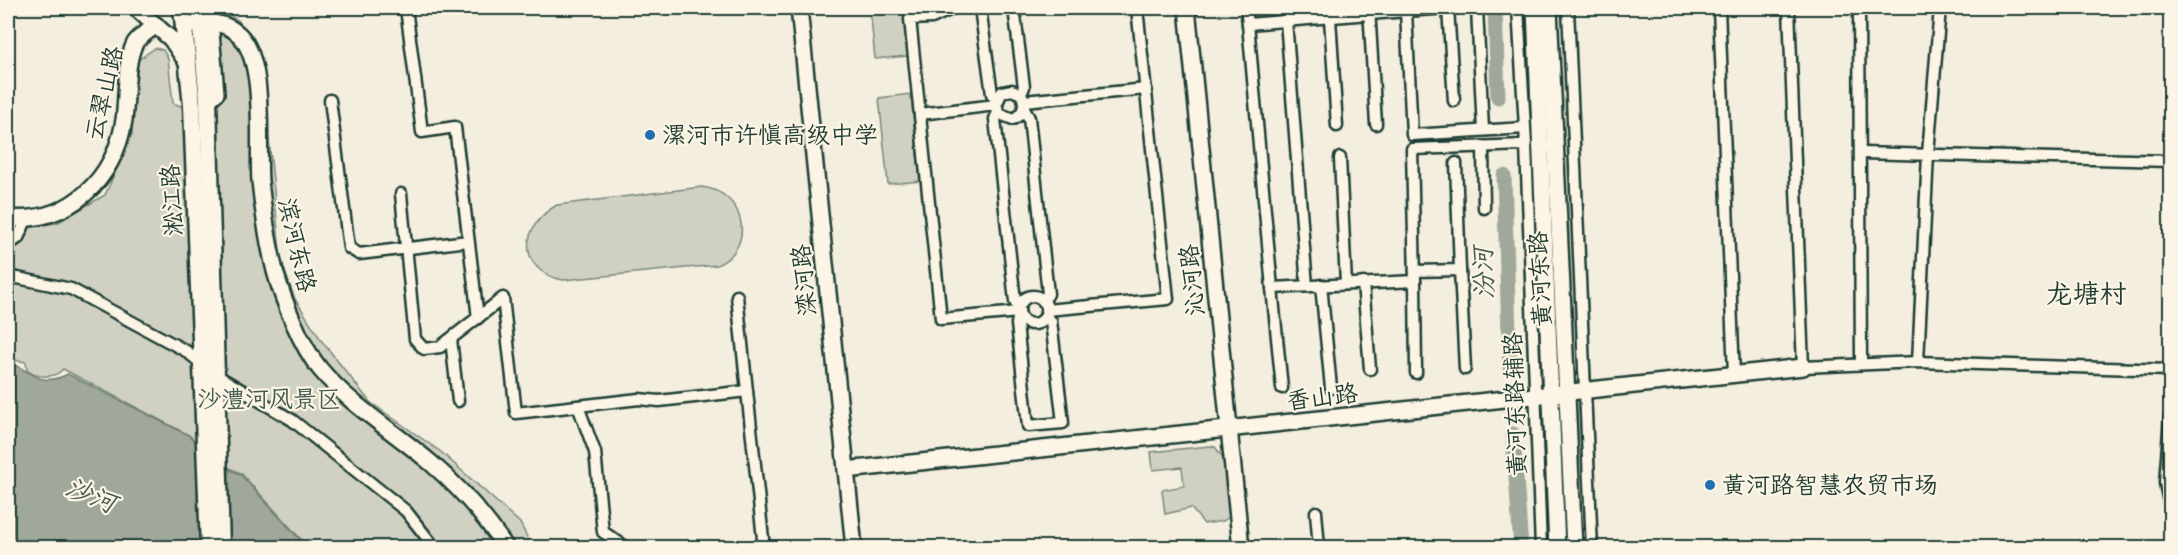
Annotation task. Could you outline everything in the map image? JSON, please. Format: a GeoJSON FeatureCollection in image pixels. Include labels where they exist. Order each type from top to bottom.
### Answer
{"type":"FeatureCollection","features":[{"type":"Feature","properties":{"kind":"main road","name":"淞江路"},"geometry":{"type":"LineString","coordinates":[[182,8],[201,17]]}},
{"type":"Feature","properties":{"kind":"main road","name":"淞江路"},"geometry":{"type":"LineString","coordinates":[[201,17],[188,64],[210,381]]}},
{"type":"Feature","properties":{"kind":"main road","name":"淞江路"},"geometry":{"type":"LineString","coordinates":[[201,17],[208,100],[210,381]]}},
{"type":"Feature","properties":{"kind":"main road"},"geometry":{"type":"LineString","coordinates":[[209,548],[210,381]]}},
{"type":"Feature","properties":{"kind":"main road"},"geometry":{"type":"LineString","coordinates":[[210,381],[221,548]]}},
{"type":"Feature","properties":{"kind":"street"},"geometry":{"type":"LineString","coordinates":[[136,8],[171,39],[188,64]]}},
{"type":"Feature","properties":{"kind":"street"},"geometry":{"type":"LineString","coordinates":[[406,8],[422,132],[455,127],[478,318]]}},
{"type":"Feature","properties":{"kind":"street","name":"滦河路"},"geometry":{"type":"LineString","coordinates":[[799,8],[854,548]]}},
{"type":"Feature","properties":{"kind":"street"},"geometry":{"type":"LineString","coordinates":[[954,8],[932,18],[910,20],[941,319],[1019,312]]}},
{"type":"Feature","properties":{"kind":"street"},"geometry":{"type":"LineString","coordinates":[[980,8],[992,94],[997,106],[1004,117],[1013,118],[1023,101]]}},
{"type":"Feature","properties":{"kind":"street"},"geometry":{"type":"LineString","coordinates":[[1014,8],[1024,87],[1023,101],[1029,118],[1048,294],[1042,320],[1032,324],[1022,319],[1015,301],[995,119],[997,106],[1007,90],[1023,101],[1146,89]]}},
{"type":"Feature","properties":{"kind":"street"},"geometry":{"type":"LineString","coordinates":[[1045,309],[1168,299],[1137,8]]}},
{"type":"Feature","properties":{"kind":"street","name":"沁河路"},"geometry":{"type":"LineString","coordinates":[[1187,8],[1241,548]]}},
{"type":"Feature","properties":{"kind":"street"},"geometry":{"type":"LineString","coordinates":[[1246,8],[1282,388]]}},
{"type":"Feature","properties":{"kind":"street"},"geometry":{"type":"LineString","coordinates":[[1285,8],[1307,286]]}},
{"type":"Feature","properties":{"kind":"street"},"geometry":{"type":"LineString","coordinates":[[1248,24],[1286,22],[1326,14],[1448,8],[1454,101]]}},
{"type":"Feature","properties":{"kind":"street"},"geometry":{"type":"LineString","coordinates":[[1477,8],[1483,130]]}},
{"type":"Feature","properties":{"kind":"street","name":"黄河东路辅路"},"geometry":{"type":"LineString","coordinates":[[1518,8],[1543,394],[1541,548]]}},
{"type":"Feature","properties":{"kind":"street","name":"黄河东路"},"geometry":{"type":"LineString","coordinates":[[1535,8],[1543,394],[1557,548]]}},
{"type":"Feature","properties":{"kind":"street","name":"黄河东路"},"geometry":{"type":"LineString","coordinates":[[1549,8],[1569,392],[1574,548]]}},
{"type":"Feature","properties":{"kind":"street"},"geometry":{"type":"LineString","coordinates":[[1568,8],[1592,548]]}},
{"type":"Feature","properties":{"kind":"street"},"geometry":{"type":"LineString","coordinates":[[1719,8],[1734,374]]}},
{"type":"Feature","properties":{"kind":"street"},"geometry":{"type":"LineString","coordinates":[[1789,8],[1803,367],[1918,362],[2170,370]]}},
{"type":"Feature","properties":{"kind":"street"},"geometry":{"type":"LineString","coordinates":[[1859,8],[1861,363]]}},
{"type":"Feature","properties":{"kind":"street"},"geometry":{"type":"LineString","coordinates":[[1918,362],[1928,154],[1940,8]]}},
{"type":"Feature","properties":{"kind":"street"},"geometry":{"type":"LineString","coordinates":[[1406,9],[1412,135],[1525,128]]}},
{"type":"Feature","properties":{"kind":"street"},"geometry":{"type":"LineString","coordinates":[[1369,11],[1376,124]]}},
{"type":"Feature","properties":{"kind":"street"},"geometry":{"type":"LineString","coordinates":[[1326,14],[1337,126]]}},
{"type":"Feature","properties":{"kind":"street","name":"滨河东路"},"geometry":{"type":"LineString","coordinates":[[201,17],[218,22],[237,32],[247,45],[255,72],[259,110],[260,180],[275,271],[286,304],[320,369],[347,396],[460,489],[506,548]]}},
{"type":"Feature","properties":{"kind":"street","name":"云翠山路"},"geometry":{"type":"LineString","coordinates":[[8,218],[51,214],[80,200],[98,181],[113,155],[124,121],[126,84],[135,43],[156,25]]}},
{"type":"Feature","properties":{"kind":"street"},"geometry":{"type":"LineString","coordinates":[[330,100],[349,248],[359,254],[468,241]]}},
{"type":"Feature","properties":{"kind":"street"},"geometry":{"type":"LineString","coordinates":[[920,114],[997,106]]}},
{"type":"Feature","properties":{"kind":"street"},"geometry":{"type":"LineString","coordinates":[[1416,373],[1412,149],[1526,145]]}},
{"type":"Feature","properties":{"kind":"street"},"geometry":{"type":"LineString","coordinates":[[1483,147],[1484,208]]}},
{"type":"Feature","properties":{"kind":"street"},"geometry":{"type":"LineString","coordinates":[[1861,153],[2170,161]]}},
{"type":"Feature","properties":{"kind":"street"},"geometry":{"type":"LineString","coordinates":[[1340,158],[1346,285]]}},
{"type":"Feature","properties":{"kind":"street"},"geometry":{"type":"LineString","coordinates":[[1456,164],[1465,369]]}},
{"type":"Feature","properties":{"kind":"street"},"geometry":{"type":"LineString","coordinates":[[401,194],[415,339],[424,349],[441,347],[503,298],[516,413],[639,399],[659,401],[747,391]]}},
{"type":"Feature","properties":{"kind":"street"},"geometry":{"type":"LineString","coordinates":[[8,245],[18,238],[27,218]]}},
{"type":"Feature","properties":{"kind":"street"},"geometry":{"type":"LineString","coordinates":[[1272,288],[1346,285],[1460,270]]}},
{"type":"Feature","properties":{"kind":"street"},"geometry":{"type":"LineString","coordinates":[[8,276],[71,289],[186,351],[210,381],[292,420],[406,511],[435,548]]}},
{"type":"Feature","properties":{"kind":"street"},"geometry":{"type":"LineString","coordinates":[[1363,283],[1370,369]]}},
{"type":"Feature","properties":{"kind":"street"},"geometry":{"type":"LineString","coordinates":[[1321,285],[1330,388]]}},
{"type":"Feature","properties":{"kind":"street"},"geometry":{"type":"LineString","coordinates":[[737,296],[764,548]]}},
{"type":"Feature","properties":{"kind":"street"},"geometry":{"type":"LineString","coordinates":[[1028,297],[1045,309],[1051,321],[1063,423],[1028,426],[1017,324],[1020,304],[1028,297]]}},
{"type":"Feature","properties":{"kind":"street"},"geometry":{"type":"LineString","coordinates":[[451,339],[459,401]]}},
{"type":"Feature","properties":{"kind":"street","name":"香山路"},"geometry":{"type":"LineString","coordinates":[[846,470],[1803,367]]}},
{"type":"Feature","properties":{"kind":"street"},"geometry":{"type":"LineString","coordinates":[[578,406],[595,452],[603,532],[627,548]]}},
{"type":"Feature","properties":{"kind":"street"},"geometry":{"type":"LineString","coordinates":[[2170,417],[2165,483],[2170,507]]}},
{"type":"Feature","properties":{"kind":"street"},"geometry":{"type":"LineString","coordinates":[[1316,512],[1319,548]]}},
{"type":"Feature","properties":{"kind":"green space"},"geometry":{"type":"Polygon","coordinates":[[[870,8],[903,8],[908,56],[875,59],[870,8]]]}},
{"type":"Feature","properties":{"kind":"green space","name":"沙澧河风景区"},"geometry":{"type":"Polygon","coordinates":[[[224,10],[239,21],[261,60],[281,261],[295,299],[321,340],[370,402],[441,452],[520,523],[532,547],[308,547],[241,473],[223,465],[189,435],[63,369],[50,376],[40,376],[27,370],[26,362],[8,359],[8,229],[57,223],[105,195],[132,134],[137,61],[155,48],[163,50],[168,59],[173,103],[188,109],[215,110],[206,34],[217,11],[224,10]]]}},
{"type":"Feature","properties":{"kind":"green space"},"geometry":{"type":"Polygon","coordinates":[[[911,94],[920,181],[888,184],[879,98],[911,94]]]}},
{"type":"Feature","properties":{"kind":"green space"},"geometry":{"type":"Polygon","coordinates":[[[702,187],[717,191],[728,199],[736,209],[741,221],[738,246],[730,257],[717,265],[563,280],[548,275],[537,267],[531,258],[528,247],[535,224],[557,205],[702,187]]]}},
{"type":"Feature","properties":{"kind":"green space"},"geometry":{"type":"Polygon","coordinates":[[[1215,447],[1223,457],[1229,517],[1223,521],[1204,524],[1191,508],[1165,514],[1162,490],[1184,486],[1182,467],[1153,470],[1151,452],[1215,447]]]}},
{"type":"Feature","properties":{"kind":"water","name":"沙河"},"geometry":{"type":"Polygon","coordinates":[[[8,363],[42,379],[58,378],[68,374],[188,435],[224,467],[240,474],[307,547],[8,547],[8,363]]]}},
{"type":"Feature","properties":{"kind":"waterway","name":"汾河"},"geometry":{"type":"LineString","coordinates":[[1495,8],[1498,97]]}},
{"type":"Feature","properties":{"kind":"waterway","name":"汾河"},"geometry":{"type":"LineString","coordinates":[[1504,176],[1510,367]]}},
{"type":"Feature","properties":{"kind":"waterway","name":"汾河"},"geometry":{"type":"LineString","coordinates":[[1513,434],[1521,548]]}},
{"type":"Feature","properties":{"kind":"place","name":"漯河市许慎高级中学"},"geometry":{"type":"Point","coordinates":[650,135]}},
{"type":"Feature","properties":{"kind":"place","name":"黄河路智慧农贸市场"},"geometry":{"type":"Point","coordinates":[1710,485]}},
{"type":"Feature","properties":{"kind":"district","name":"龙塘村"},"geometry":{"type":"Point","coordinates":[2086,294]}}]}
